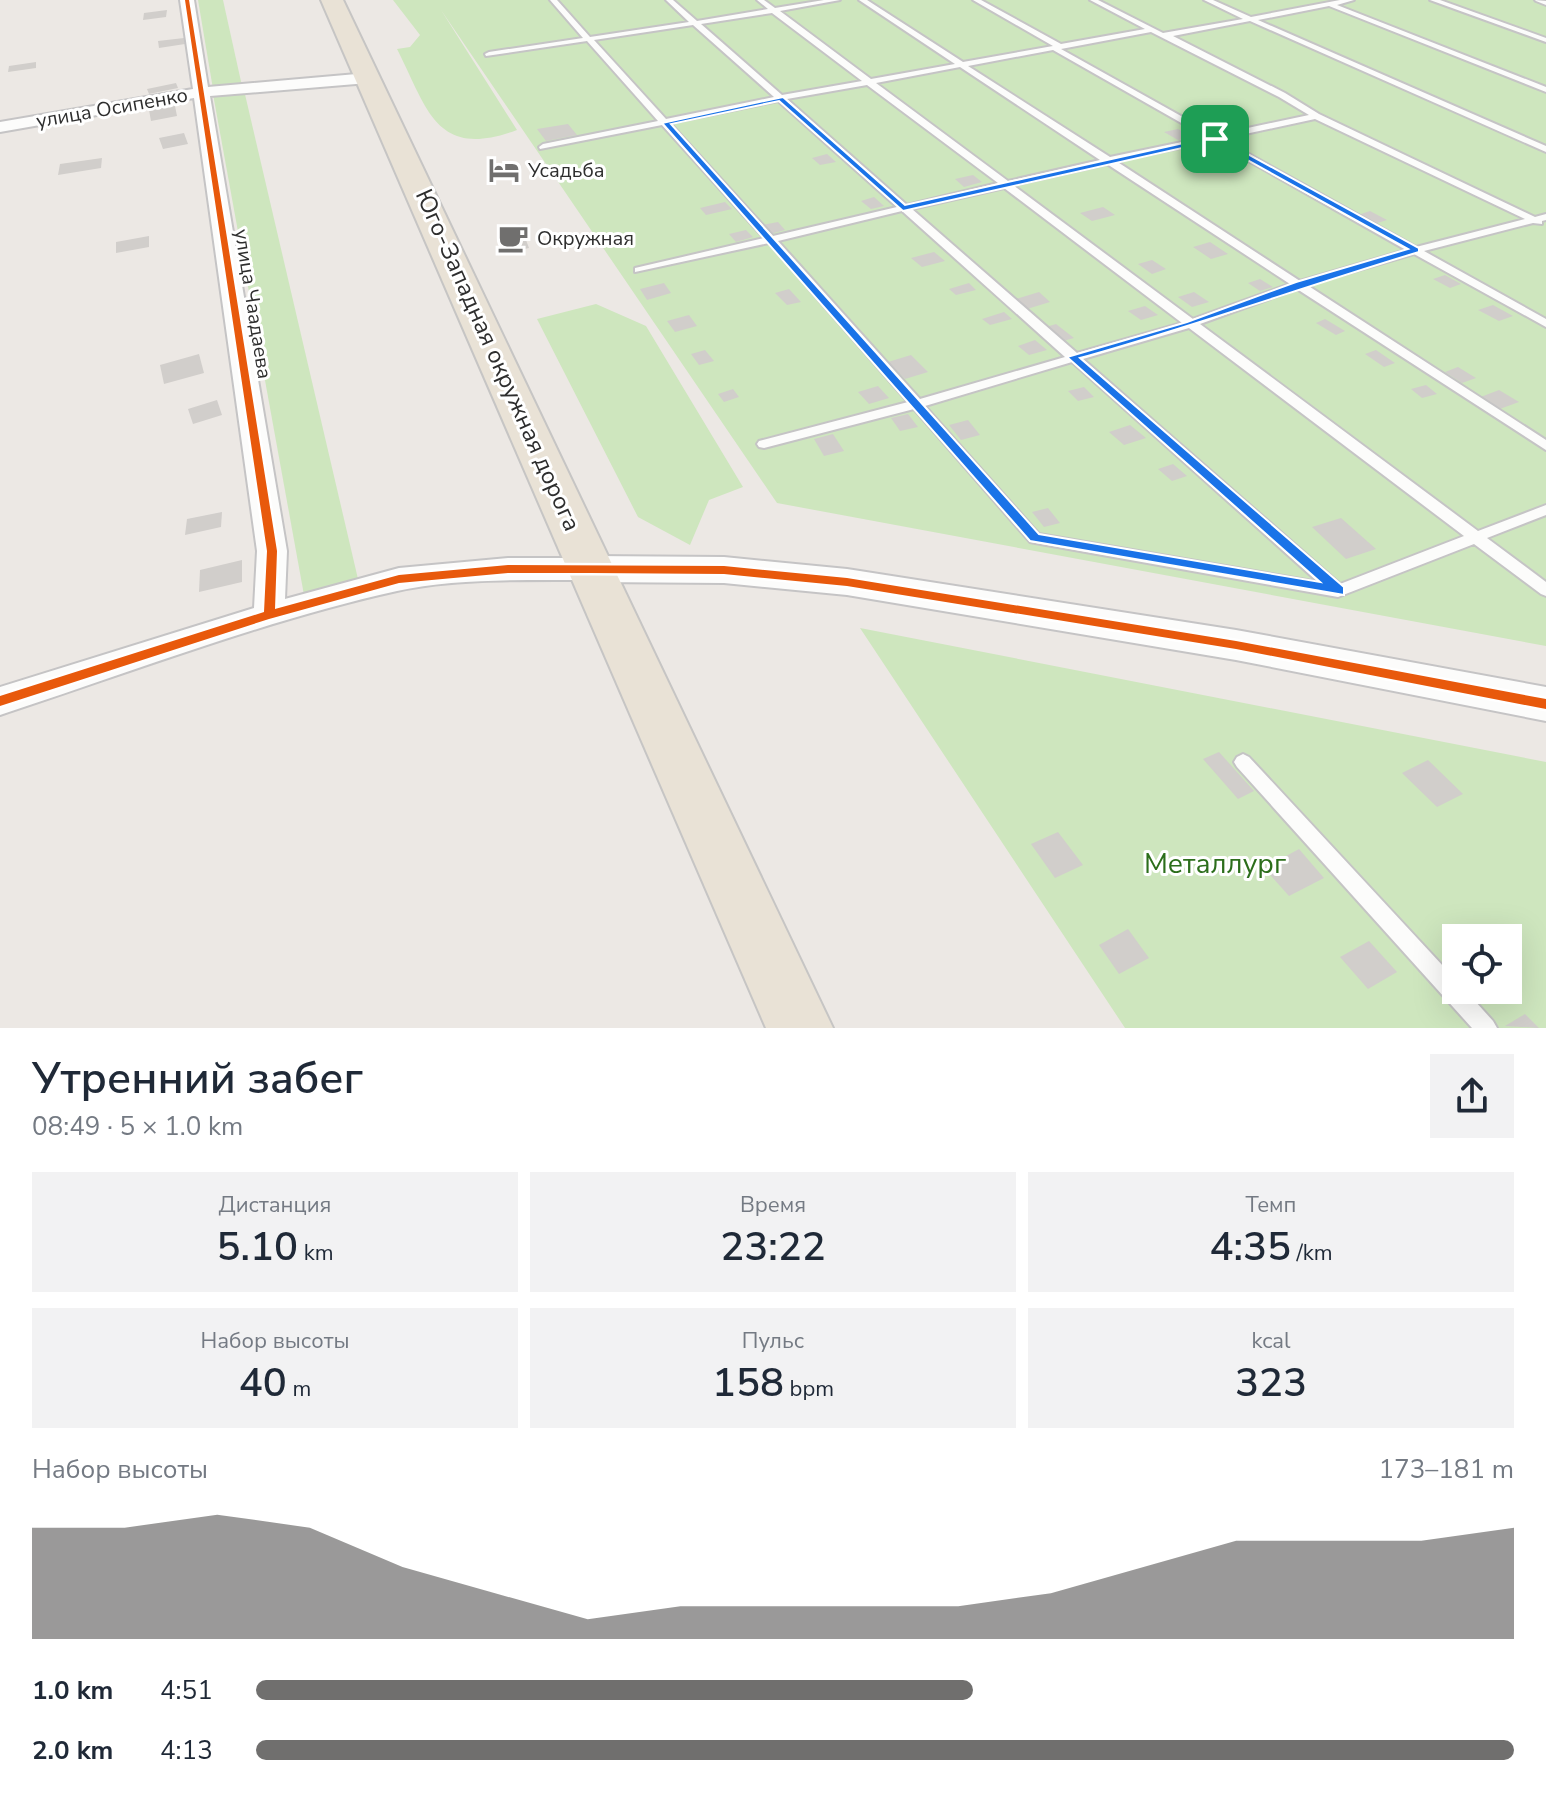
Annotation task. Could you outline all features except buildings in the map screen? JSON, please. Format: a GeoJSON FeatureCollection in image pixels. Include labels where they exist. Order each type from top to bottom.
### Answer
{"type":"FeatureCollection","features":[{"type":"Feature","properties":{"kind":"highway","name":"Юго-Западная окружная дорога"},"geometry":{"type":"LineString","coordinates":[[332,0],[800,1028]]}},
{"type":"Feature","properties":{"kind":"street","name":"улица Чаадаева"},"geometry":{"type":"LineString","coordinates":[[187,0],[272,551],[269,615]]}},
{"type":"Feature","properties":{"kind":"street","name":"улица Осипенко"},"geometry":{"type":"LineString","coordinates":[[0,127],[201,92],[368,78]]}},
{"type":"Feature","properties":{"kind":"street"},"geometry":{"type":"LineString","coordinates":[[0,701],[269,615],[399,579],[508,569],[592,569],[724,570],[847,582],[1236,645],[1546,704]]}},
{"type":"Feature","properties":{"kind":"lane"},"geometry":{"type":"LineString","coordinates":[[553,0],[771,239],[1035,538],[1339,591],[1546,510]]}},
{"type":"Feature","properties":{"kind":"lane"},"geometry":{"type":"LineString","coordinates":[[669,0],[1339,591]]}},
{"type":"Feature","properties":{"kind":"lane"},"geometry":{"type":"LineString","coordinates":[[760,0],[1546,590]]}},
{"type":"Feature","properties":{"kind":"lane"},"geometry":{"type":"LineString","coordinates":[[489,54],[837,0]]}},
{"type":"Feature","properties":{"kind":"lane"},"geometry":{"type":"LineString","coordinates":[[862,0],[1546,446]]}},
{"type":"Feature","properties":{"kind":"lane"},"geometry":{"type":"LineString","coordinates":[[976,0],[1215,139],[1546,324]]}},
{"type":"Feature","properties":{"kind":"lane"},"geometry":{"type":"LineString","coordinates":[[1093,0],[1282,95],[1316,116],[1543,221]]}},
{"type":"Feature","properties":{"kind":"lane"},"geometry":{"type":"LineString","coordinates":[[1207,0],[1546,149]]}},
{"type":"Feature","properties":{"kind":"lane"},"geometry":{"type":"LineString","coordinates":[[1320,0],[1546,90]]}},
{"type":"Feature","properties":{"kind":"lane"},"geometry":{"type":"LineString","coordinates":[[1165,35],[1351,0]]}},
{"type":"Feature","properties":{"kind":"lane"},"geometry":{"type":"LineString","coordinates":[[1433,0],[1546,40]]}},
{"type":"Feature","properties":{"kind":"lane"},"geometry":{"type":"LineString","coordinates":[[1538,0],[1546,3]]}},
{"type":"Feature","properties":{"kind":"lane"},"geometry":{"type":"LineString","coordinates":[[543,147],[781,98],[1152,30]]}},
{"type":"Feature","properties":{"kind":"lane"},"geometry":{"type":"LineString","coordinates":[[639,270],[1110,160],[1316,116]]}},
{"type":"Feature","properties":{"kind":"lane"},"geometry":{"type":"LineString","coordinates":[[764,444],[917,404],[1190,324],[1300,284],[1416,250],[1543,221]]}},
{"type":"Feature","properties":{"kind":"lane"},"geometry":{"type":"LineString","coordinates":[[1243,762],[1486,1028]]}},
{"type":"Feature","properties":{"kind":"green space"},"geometry":{"type":"Polygon","coordinates":[[[198,0],[223,0],[242,86],[213,89],[198,0]]]}},
{"type":"Feature","properties":{"kind":"green space"},"geometry":{"type":"Polygon","coordinates":[[[393,0],[1546,0],[1546,646],[777,503],[441,10],[517,130],[490,138],[468,139],[452,134],[438,124],[417,92],[397,49],[410,47],[420,35],[393,0]]]}},
{"type":"Feature","properties":{"kind":"green space"},"geometry":{"type":"Polygon","coordinates":[[[244,90],[358,579],[304,595],[213,94],[244,90]]]}},
{"type":"Feature","properties":{"kind":"green space"},"geometry":{"type":"Polygon","coordinates":[[[596,304],[646,326],[743,487],[709,500],[690,545],[638,517],[537,319],[596,304]]]}},
{"type":"Feature","properties":{"kind":"green space","name":"Металлург"},"geometry":{"type":"Polygon","coordinates":[[[860,628],[1546,762],[1546,1028],[1125,1028],[860,628]]]}},
{"type":"Feature","properties":{"kind":"cycle path"},"geometry":{"type":"LineString","coordinates":[[187,0],[272,551],[269,615]]}},
{"type":"Feature","properties":{"kind":"cycle path"},"geometry":{"type":"LineString","coordinates":[[0,701],[269,615],[399,579],[508,569],[592,569],[724,570],[847,582],[1236,645],[1546,704]]}},
{"type":"Feature","properties":{"kind":"place","name":"Усадьба"},"geometry":{"type":"Point","coordinates":[504,170]}},
{"type":"Feature","properties":{"kind":"place","name":"Окружная"},"geometry":{"type":"Point","coordinates":[513,238]}},
{"type":"Feature","properties":{"kind":"route"},"geometry":{"type":"LineString","coordinates":[[781,98],[903,209],[1110,160],[1215,139],[1416,250],[1300,284],[1190,324],[1072,357],[1339,591],[1035,538],[666,123],[781,98]]}}]}
